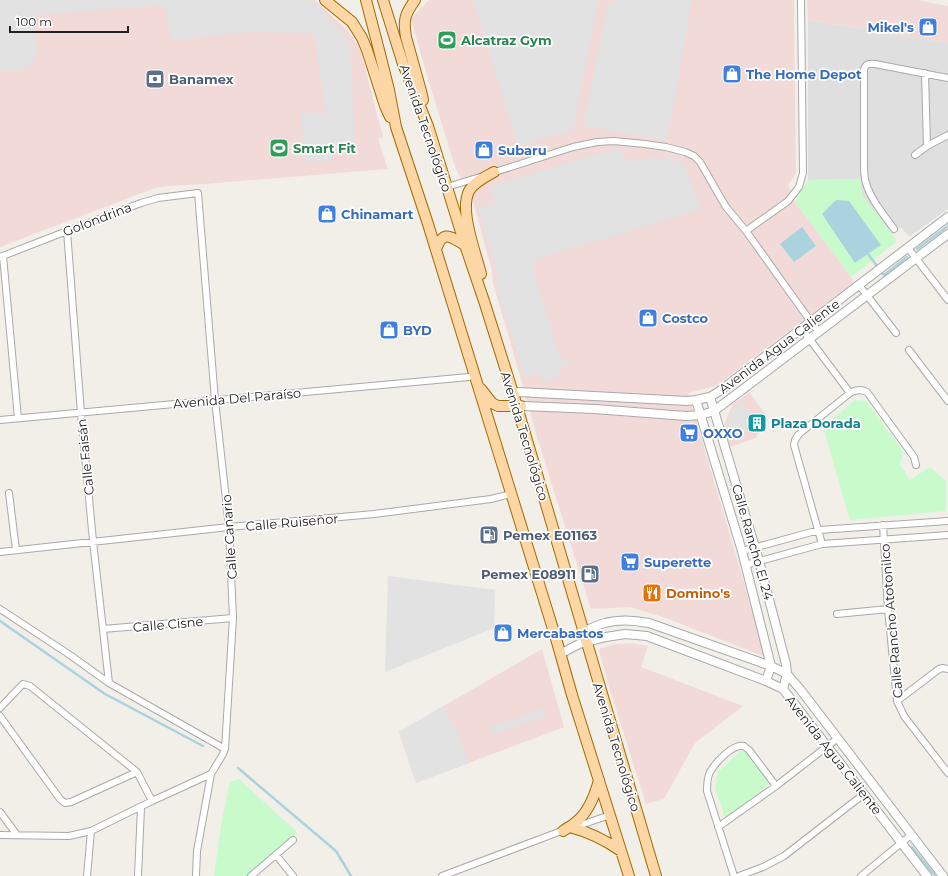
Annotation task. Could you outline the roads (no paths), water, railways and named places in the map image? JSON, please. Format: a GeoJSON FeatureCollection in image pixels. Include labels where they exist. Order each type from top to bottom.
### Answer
{"type":"FeatureCollection","features":[{"type":"Feature","properties":{"kind":"main road"},"geometry":{"type":"LineString","coordinates":[[325,0],[352,22],[362,38],[385,106],[396,127]]}},
{"type":"Feature","properties":{"kind":"main road","name":"Avenida Tecnológico"},"geometry":{"type":"LineString","coordinates":[[366,0],[384,70],[396,127],[424,210],[628,876]]}},
{"type":"Feature","properties":{"kind":"main road","name":"Avenida Tecnológico"},"geometry":{"type":"LineString","coordinates":[[383,0],[403,64],[428,126],[512,393],[519,406],[656,876]]}},
{"type":"Feature","properties":{"kind":"main road"},"geometry":{"type":"LineString","coordinates":[[415,0],[406,15],[405,30],[421,91],[428,126]]}},
{"type":"Feature","properties":{"kind":"main road"},"geometry":{"type":"LineString","coordinates":[[485,304],[478,261],[468,224],[466,201],[469,191],[474,185],[482,178],[494,172]]}},
{"type":"Feature","properties":{"kind":"main road"},"geometry":{"type":"LineString","coordinates":[[436,249],[441,239],[449,236],[465,245]]}},
{"type":"Feature","properties":{"kind":"main road"},"geometry":{"type":"LineString","coordinates":[[476,380],[492,403],[498,406],[519,406]]}},
{"type":"Feature","properties":{"kind":"main road"},"geometry":{"type":"LineString","coordinates":[[568,830],[583,815],[591,802],[599,780]]}},
{"type":"Feature","properties":{"kind":"main road"},"geometry":{"type":"LineString","coordinates":[[568,830],[585,831],[608,842],[621,851]]}},
{"type":"Feature","properties":{"kind":"street"},"geometry":{"type":"LineString","coordinates":[[746,231],[788,201],[799,187],[803,173],[801,0]]}},
{"type":"Feature","properties":{"kind":"street"},"geometry":{"type":"LineString","coordinates":[[894,229],[874,200],[866,184],[864,164],[865,66],[867,64],[875,64],[948,78]]}},
{"type":"Feature","properties":{"kind":"street"},"geometry":{"type":"LineString","coordinates":[[925,73],[927,146]]}},
{"type":"Feature","properties":{"kind":"street"},"geometry":{"type":"LineString","coordinates":[[915,155],[927,146],[948,135]]}},
{"type":"Feature","properties":{"kind":"street"},"geometry":{"type":"LineString","coordinates":[[447,187],[573,147],[597,142],[614,141],[645,144],[685,152],[694,156],[700,162],[726,207],[746,231],[819,332]]}},
{"type":"Feature","properties":{"kind":"street","name":"Golondrina"},"geometry":{"type":"LineString","coordinates":[[2,257],[67,230],[141,203],[158,198],[198,193]]}},
{"type":"Feature","properties":{"kind":"street","name":"Calle Canario"},"geometry":{"type":"LineString","coordinates":[[196,876],[197,851],[211,774],[223,754],[224,749],[233,618],[229,527],[215,400],[198,193]]}},
{"type":"Feature","properties":{"kind":"street","name":"Avenida Agua Caliente"},"geometry":{"type":"LineString","coordinates":[[512,393],[519,392],[687,401],[710,397],[802,329],[948,217]]}},
{"type":"Feature","properties":{"kind":"street","name":"Calle Faisán"},"geometry":{"type":"LineString","coordinates":[[67,230],[81,413],[93,541],[109,683]]}},
{"type":"Feature","properties":{"kind":"street","name":"Avenida Agua Caliente"},"geometry":{"type":"LineString","coordinates":[[519,406],[700,416],[714,410],[948,234]]}},
{"type":"Feature","properties":{"kind":"street"},"geometry":{"type":"LineString","coordinates":[[908,248],[948,300]]}},
{"type":"Feature","properties":{"kind":"street"},"geometry":{"type":"LineString","coordinates":[[2,257],[18,418]]}},
{"type":"Feature","properties":{"kind":"street"},"geometry":{"type":"LineString","coordinates":[[860,285],[896,332]]}},
{"type":"Feature","properties":{"kind":"street"},"geometry":{"type":"LineString","coordinates":[[802,329],[850,393]]}},
{"type":"Feature","properties":{"kind":"street"},"geometry":{"type":"LineString","coordinates":[[909,350],[948,400]]}},
{"type":"Feature","properties":{"kind":"street","name":"Avenida Del Paraíso"},"geometry":{"type":"LineString","coordinates":[[0,420],[469,377],[476,380]]}},
{"type":"Feature","properties":{"kind":"street"},"geometry":{"type":"LineString","coordinates":[[822,544],[794,445],[799,434],[850,393],[860,390],[867,392],[914,457],[916,466]]}},
{"type":"Feature","properties":{"kind":"street"},"geometry":{"type":"LineString","coordinates":[[613,411],[614,397]]}},
{"type":"Feature","properties":{"kind":"street","name":"Calle Rancho El 24"},"geometry":{"type":"LineString","coordinates":[[710,397],[759,561],[786,664],[787,674],[783,689]]}},
{"type":"Feature","properties":{"kind":"street","name":"Calle Rancho El 24"},"geometry":{"type":"LineString","coordinates":[[696,400],[742,551],[771,666]]}},
{"type":"Feature","properties":{"kind":"street"},"geometry":{"type":"LineString","coordinates":[[9,493],[16,550]]}},
{"type":"Feature","properties":{"kind":"street","name":"Calle Ruiseñor"},"geometry":{"type":"LineString","coordinates":[[0,552],[229,527],[374,514],[491,499],[511,494]]}},
{"type":"Feature","properties":{"kind":"street"},"geometry":{"type":"LineString","coordinates":[[742,551],[819,530],[948,521]]}},
{"type":"Feature","properties":{"kind":"street","name":"Calle Rancho Atotonilco"},"geometry":{"type":"LineString","coordinates":[[884,525],[888,609],[897,700],[904,716],[948,773]]}},
{"type":"Feature","properties":{"kind":"street"},"geometry":{"type":"LineString","coordinates":[[745,565],[822,544],[948,535]]}},
{"type":"Feature","properties":{"kind":"street"},"geometry":{"type":"LineString","coordinates":[[0,609],[70,655],[109,683],[224,749]]}},
{"type":"Feature","properties":{"kind":"street"},"geometry":{"type":"LineString","coordinates":[[837,614],[888,609]]}},
{"type":"Feature","properties":{"kind":"street","name":"Calle Cisne"},"geometry":{"type":"LineString","coordinates":[[103,629],[233,618]]}},
{"type":"Feature","properties":{"kind":"street","name":"Avenida Agua Caliente"},"geometry":{"type":"LineString","coordinates":[[584,632],[604,623],[636,620],[649,623],[771,666],[787,674],[838,738],[942,876]]}},
{"type":"Feature","properties":{"kind":"street","name":"Avenida Agua Caliente"},"geometry":{"type":"LineString","coordinates":[[560,654],[579,644],[615,635],[630,634],[646,636],[766,681],[783,689],[927,876]]}},
{"type":"Feature","properties":{"kind":"street"},"geometry":{"type":"LineString","coordinates":[[766,681],[771,666]]}},
{"type":"Feature","properties":{"kind":"street"},"geometry":{"type":"LineString","coordinates":[[897,700],[939,669],[947,669]]}},
{"type":"Feature","properties":{"kind":"street"},"geometry":{"type":"LineString","coordinates":[[0,708],[23,684],[30,686],[137,772],[152,800]]}},
{"type":"Feature","properties":{"kind":"street"},"geometry":{"type":"LineString","coordinates":[[0,716],[60,800],[65,803],[71,802],[137,772]]}},
{"type":"Feature","properties":{"kind":"street"},"geometry":{"type":"LineString","coordinates":[[718,827],[776,786],[838,738]]}},
{"type":"Feature","properties":{"kind":"street"},"geometry":{"type":"LineString","coordinates":[[734,876],[707,791],[707,783],[710,773],[729,751],[737,746],[741,746],[747,748],[776,786]]}},
{"type":"Feature","properties":{"kind":"street"},"geometry":{"type":"LineString","coordinates":[[0,835],[69,836],[91,831],[141,807],[152,800],[211,774]]}},
{"type":"Feature","properties":{"kind":"street"},"geometry":{"type":"LineString","coordinates":[[739,876],[763,867],[784,856],[864,794]]}},
{"type":"Feature","properties":{"kind":"street"},"geometry":{"type":"LineString","coordinates":[[138,876],[141,807]]}},
{"type":"Feature","properties":{"kind":"street"},"geometry":{"type":"LineString","coordinates":[[0,812],[17,835]]}},
{"type":"Feature","properties":{"kind":"street"},"geometry":{"type":"LineString","coordinates":[[442,876],[610,815]]}},
{"type":"Feature","properties":{"kind":"street"},"geometry":{"type":"LineString","coordinates":[[87,876],[91,831]]}},
{"type":"Feature","properties":{"kind":"street"},"geometry":{"type":"LineString","coordinates":[[861,876],[911,835]]}},
{"type":"Feature","properties":{"kind":"street"},"geometry":{"type":"LineString","coordinates":[[251,876],[293,840]]}},
{"type":"Feature","properties":{"kind":"street"},"geometry":{"type":"LineString","coordinates":[[276,855],[293,876]]}},
{"type":"Feature","properties":{"kind":"water"},"geometry":{"type":"Polygon","coordinates":[[[836,200],[849,201],[881,245],[855,263],[822,214],[836,200]]]}},
{"type":"Feature","properties":{"kind":"water"},"geometry":{"type":"Polygon","coordinates":[[[802,227],[816,246],[794,262],[780,244],[802,227]]]}},
{"type":"Feature","properties":{"kind":"waterway"},"geometry":{"type":"LineString","coordinates":[[917,249],[948,226]]}},
{"type":"Feature","properties":{"kind":"waterway"},"geometry":{"type":"LineString","coordinates":[[868,254],[877,266]]}},
{"type":"Feature","properties":{"kind":"waterway"},"geometry":{"type":"LineString","coordinates":[[882,273],[884,275],[907,257]]}},
{"type":"Feature","properties":{"kind":"waterway"},"geometry":{"type":"LineString","coordinates":[[0,621],[105,694],[203,746]]}},
{"type":"Feature","properties":{"kind":"waterway"},"geometry":{"type":"LineString","coordinates":[[238,768],[336,851],[351,876]]}},
{"type":"Feature","properties":{"kind":"waterway"},"geometry":{"type":"LineString","coordinates":[[912,847],[935,876]]}},
{"type":"Feature","properties":{"kind":"place","name":"Mikel's"},"geometry":{"type":"Point","coordinates":[928,27]}},
{"type":"Feature","properties":{"kind":"place","name":"Alcatraz Gym"},"geometry":{"type":"Point","coordinates":[447,40]}},
{"type":"Feature","properties":{"kind":"place","name":"The Home Depot"},"geometry":{"type":"Point","coordinates":[732,74]}},
{"type":"Feature","properties":{"kind":"place","name":"Banamex"},"geometry":{"type":"Point","coordinates":[155,79]}},
{"type":"Feature","properties":{"kind":"place","name":"Smart Fit"},"geometry":{"type":"Point","coordinates":[279,148]}},
{"type":"Feature","properties":{"kind":"place","name":"Subaru"},"geometry":{"type":"Point","coordinates":[484,150]}},
{"type":"Feature","properties":{"kind":"place","name":"Chinamart"},"geometry":{"type":"Point","coordinates":[327,214]}},
{"type":"Feature","properties":{"kind":"place","name":"Costco"},"geometry":{"type":"Point","coordinates":[648,318]}},
{"type":"Feature","properties":{"kind":"place","name":"BYD"},"geometry":{"type":"Point","coordinates":[389,330]}},
{"type":"Feature","properties":{"kind":"place","name":"Plaza Dorada"},"geometry":{"type":"Point","coordinates":[757,423]}},
{"type":"Feature","properties":{"kind":"place","name":"OXXO"},"geometry":{"type":"Point","coordinates":[689,433]}},
{"type":"Feature","properties":{"kind":"place","name":"Pemex E01163"},"geometry":{"type":"Point","coordinates":[489,535]}},
{"type":"Feature","properties":{"kind":"place","name":"Superette"},"geometry":{"type":"Point","coordinates":[630,562]}},
{"type":"Feature","properties":{"kind":"place","name":"Pemex E08911"},"geometry":{"type":"Point","coordinates":[590,574]}},
{"type":"Feature","properties":{"kind":"place","name":"Domino's"},"geometry":{"type":"Point","coordinates":[652,593]}},
{"type":"Feature","properties":{"kind":"place","name":"Mercabastos"},"geometry":{"type":"Point","coordinates":[503,633]}}]}
